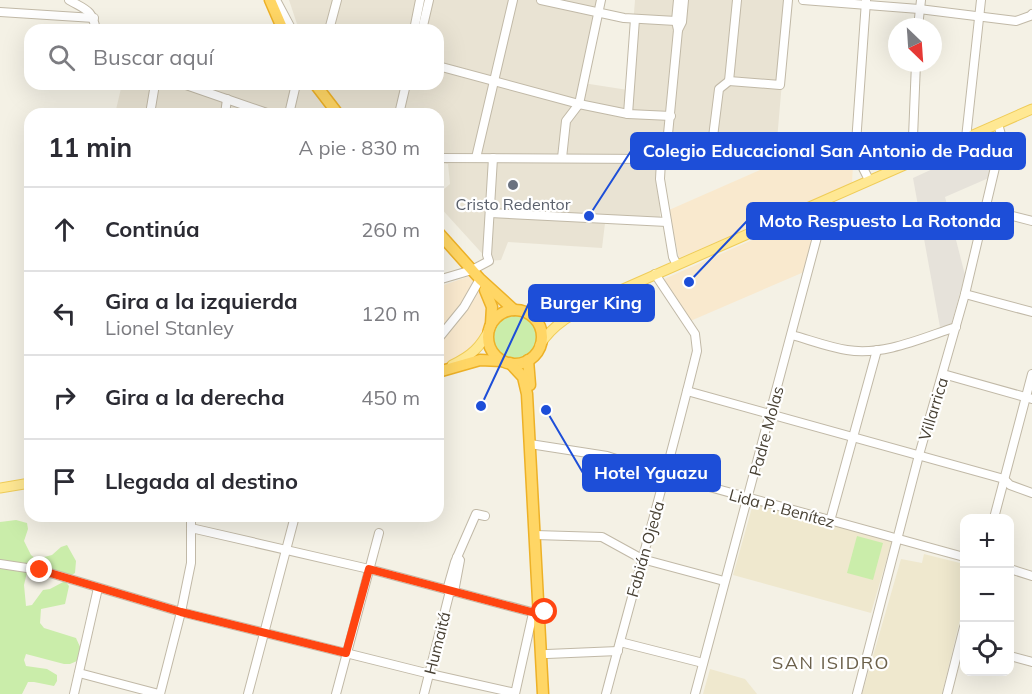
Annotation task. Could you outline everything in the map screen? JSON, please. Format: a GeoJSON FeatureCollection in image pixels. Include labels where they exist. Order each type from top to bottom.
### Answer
{"type":"FeatureCollection","features":[{"type":"Feature","properties":{"kind":"highway"},"geometry":{"type":"LineString","coordinates":[[270,0],[280,24]]}},
{"type":"Feature","properties":{"kind":"highway"},"geometry":{"type":"LineString","coordinates":[[320,90],[333,108]]}},
{"type":"Feature","properties":{"kind":"highway"},"geometry":{"type":"LineString","coordinates":[[444,239],[476,275],[514,310]]}},
{"type":"Feature","properties":{"kind":"highway"},"geometry":{"type":"LineString","coordinates":[[476,275],[491,300],[493,314],[488,336],[492,351],[519,372],[526,388],[532,444]]}},
{"type":"Feature","properties":{"kind":"highway"},"geometry":{"type":"LineString","coordinates":[[490,326],[499,315],[514,310],[551,314],[608,296]]}},
{"type":"Feature","properties":{"kind":"highway"},"geometry":{"type":"LineString","coordinates":[[444,370],[480,360],[507,362],[528,360],[538,351],[541,330],[528,313]]}},
{"type":"Feature","properties":{"kind":"highway"},"geometry":{"type":"LineString","coordinates":[[528,360],[538,535],[543,694]]}},
{"type":"Feature","properties":{"kind":"highway"},"geometry":{"type":"LineString","coordinates":[[539,613],[547,654],[549,694]]}},
{"type":"Feature","properties":{"kind":"main road"},"geometry":{"type":"LineString","coordinates":[[540,345],[547,334],[561,322],[608,296],[1032,109]]}},
{"type":"Feature","properties":{"kind":"main road"},"geometry":{"type":"LineString","coordinates":[[444,369],[474,352],[483,344],[490,326]]}},
{"type":"Feature","properties":{"kind":"main road"},"geometry":{"type":"LineString","coordinates":[[0,488],[24,484]]}},
{"type":"Feature","properties":{"kind":"street"},"geometry":{"type":"LineString","coordinates":[[69,0],[88,9],[95,24]]}},
{"type":"Feature","properties":{"kind":"street"},"geometry":{"type":"LineString","coordinates":[[276,0],[289,24]]}},
{"type":"Feature","properties":{"kind":"street"},"geometry":{"type":"LineString","coordinates":[[331,24],[337,0]]}},
{"type":"Feature","properties":{"kind":"street"},"geometry":{"type":"LineString","coordinates":[[415,24],[420,0]]}},
{"type":"Feature","properties":{"kind":"street"},"geometry":{"type":"LineString","coordinates":[[423,24],[429,0]]}},
{"type":"Feature","properties":{"kind":"street"},"geometry":{"type":"LineString","coordinates":[[476,158],[513,0]]}},
{"type":"Feature","properties":{"kind":"street"},"geometry":{"type":"LineString","coordinates":[[541,0],[677,25],[682,22],[684,0]]}},
{"type":"Feature","properties":{"kind":"street"},"geometry":{"type":"LineString","coordinates":[[562,158],[565,126],[568,117],[579,104],[601,0]]}},
{"type":"Feature","properties":{"kind":"street"},"geometry":{"type":"LineString","coordinates":[[677,265],[673,256],[660,179],[661,161],[666,155],[671,116],[678,0]]}},
{"type":"Feature","properties":{"kind":"street"},"geometry":{"type":"LineString","coordinates":[[729,81],[737,0]]}},
{"type":"Feature","properties":{"kind":"street"},"geometry":{"type":"LineString","coordinates":[[444,158],[654,159],[661,161],[703,159],[711,153],[719,89],[729,81],[780,85],[788,0]]}},
{"type":"Feature","properties":{"kind":"street"},"geometry":{"type":"LineString","coordinates":[[803,0],[865,2],[1016,21],[1032,14]]}},
{"type":"Feature","properties":{"kind":"street"},"geometry":{"type":"LineString","coordinates":[[918,18],[921,0]]}},
{"type":"Feature","properties":{"kind":"street"},"geometry":{"type":"LineString","coordinates":[[966,138],[981,0]]}},
{"type":"Feature","properties":{"kind":"street"},"geometry":{"type":"LineString","coordinates":[[865,2],[856,143],[860,162],[869,180]]}},
{"type":"Feature","properties":{"kind":"street"},"geometry":{"type":"LineString","coordinates":[[0,12],[94,18]]}},
{"type":"Feature","properties":{"kind":"street"},"geometry":{"type":"LineString","coordinates":[[628,114],[635,19]]}},
{"type":"Feature","properties":{"kind":"street"},"geometry":{"type":"LineString","coordinates":[[444,67],[494,79],[579,104],[628,114],[671,116]]}},
{"type":"Feature","properties":{"kind":"street"},"geometry":{"type":"LineString","coordinates":[[912,162],[916,72]]}},
{"type":"Feature","properties":{"kind":"street"},"geometry":{"type":"LineString","coordinates":[[151,108],[154,90]]}},
{"type":"Feature","properties":{"kind":"street"},"geometry":{"type":"LineString","coordinates":[[201,90],[253,108]]}},
{"type":"Feature","properties":{"kind":"street"},"geometry":{"type":"LineString","coordinates":[[290,108],[295,90]]}},
{"type":"Feature","properties":{"kind":"street"},"geometry":{"type":"LineString","coordinates":[[400,108],[405,90]]}},
{"type":"Feature","properties":{"kind":"street"},"geometry":{"type":"LineString","coordinates":[[226,108],[227,99]]}},
{"type":"Feature","properties":{"kind":"street","name":"Villarrica"},"geometry":{"type":"LineString","coordinates":[[856,694],[919,455],[965,294],[1002,138],[998,124]]}},
{"type":"Feature","properties":{"kind":"street"},"geometry":{"type":"LineString","coordinates":[[444,332],[464,307],[476,275],[489,261],[493,158]]}},
{"type":"Feature","properties":{"kind":"street","name":"Padre Molas"},"geometry":{"type":"LineString","coordinates":[[695,694],[821,222],[819,202]]}},
{"type":"Feature","properties":{"kind":"street"},"geometry":{"type":"LineString","coordinates":[[986,209],[1032,221]]}},
{"type":"Feature","properties":{"kind":"street"},"geometry":{"type":"LineString","coordinates":[[490,213],[667,222]]}},
{"type":"Feature","properties":{"kind":"street","name":"Fabián Ojeda"},"geometry":{"type":"LineString","coordinates":[[606,694],[666,475],[698,344],[695,334],[655,274]]}},
{"type":"Feature","properties":{"kind":"street"},"geometry":{"type":"LineString","coordinates":[[444,279],[476,275]]}},
{"type":"Feature","properties":{"kind":"street"},"geometry":{"type":"LineString","coordinates":[[965,294],[1032,312]]}},
{"type":"Feature","properties":{"kind":"street"},"geometry":{"type":"LineString","coordinates":[[792,335],[845,350],[863,352],[899,346],[956,327]]}},
{"type":"Feature","properties":{"kind":"street"},"geometry":{"type":"LineString","coordinates":[[830,521],[877,350]]}},
{"type":"Feature","properties":{"kind":"street"},"geometry":{"type":"LineString","coordinates":[[943,374],[1029,398]]}},
{"type":"Feature","properties":{"kind":"street"},"geometry":{"type":"LineString","coordinates":[[994,514],[1029,398],[1032,374]]}},
{"type":"Feature","properties":{"kind":"street"},"geometry":{"type":"LineString","coordinates":[[687,391],[1004,479],[1010,485],[1032,493]]}},
{"type":"Feature","properties":{"kind":"street","name":"Lida P. Benítez"},"geometry":{"type":"LineString","coordinates":[[532,444],[607,456],[666,475],[960,556]]}},
{"type":"Feature","properties":{"kind":"street","name":"Humaitá"},"geometry":{"type":"LineString","coordinates":[[424,694],[457,557],[476,514],[485,516]]}},
{"type":"Feature","properties":{"kind":"street"},"geometry":{"type":"LineString","coordinates":[[79,673],[159,694],[181,612],[191,563],[191,522]]}},
{"type":"Feature","properties":{"kind":"street"},"geometry":{"type":"LineString","coordinates":[[248,694],[293,522]]}},
{"type":"Feature","properties":{"kind":"street"},"geometry":{"type":"LineString","coordinates":[[0,564],[40,570],[181,612],[515,694],[539,613],[369,569],[191,528]]}},
{"type":"Feature","properties":{"kind":"street"},"geometry":{"type":"LineString","coordinates":[[336,694],[379,533]]}},
{"type":"Feature","properties":{"kind":"street"},"geometry":{"type":"LineString","coordinates":[[538,535],[602,537],[642,559],[724,581]]}},
{"type":"Feature","properties":{"kind":"street"},"geometry":{"type":"LineString","coordinates":[[1014,570],[1032,576]]}},
{"type":"Feature","properties":{"kind":"street"},"geometry":{"type":"LineString","coordinates":[[74,694],[98,588]]}},
{"type":"Feature","properties":{"kind":"street"},"geometry":{"type":"LineString","coordinates":[[620,642],[703,663]]}},
{"type":"Feature","properties":{"kind":"street"},"geometry":{"type":"LineString","coordinates":[[947,694],[960,650]]}},
{"type":"Feature","properties":{"kind":"street"},"geometry":{"type":"LineString","coordinates":[[547,654],[618,651]]}},
{"type":"Feature","properties":{"kind":"street"},"geometry":{"type":"LineString","coordinates":[[1014,657],[1032,662]]}},
{"type":"Feature","properties":{"kind":"shaded area"},"geometry":{"type":"Polygon","coordinates":[[[289,0],[602,0],[583,83],[628,90],[635,0],[789,0],[776,152],[662,156],[659,169],[660,217],[606,215],[602,248],[508,242],[501,260],[489,261],[444,212],[444,189],[450,184],[448,164],[444,164],[444,108],[116,108],[121,90],[444,90],[444,24],[297,24],[289,0]]]}},
{"type":"Feature","properties":{"kind":"shaded area"},"geometry":{"type":"Polygon","coordinates":[[[998,139],[991,177],[945,197],[965,275],[951,325],[940,327],[913,178],[998,139]]]}},
{"type":"Feature","properties":{"kind":"shaded area"},"geometry":{"type":"Polygon","coordinates":[[[776,163],[853,164],[852,184],[679,258],[669,210],[776,163]]]}},
{"type":"Feature","properties":{"kind":"shaded area"},"geometry":{"type":"Polygon","coordinates":[[[815,212],[819,220],[804,272],[688,322],[662,280],[815,212]]]}},
{"type":"Feature","properties":{"kind":"shaded area"},"geometry":{"type":"Polygon","coordinates":[[[470,276],[480,289],[487,306],[486,326],[478,342],[468,353],[444,364],[444,285],[470,276]]]}},
{"type":"Feature","properties":{"kind":"shaded area"},"geometry":{"type":"Polygon","coordinates":[[[753,504],[892,541],[871,613],[733,575],[753,504]]]}},
{"type":"Feature","properties":{"kind":"shaded area"},"geometry":{"type":"Polygon","coordinates":[[[924,554],[960,563],[960,620],[942,694],[862,694],[901,559],[922,563],[924,554]]]}},
{"type":"Feature","properties":{"kind":"shaded area"},"geometry":{"type":"Polygon","coordinates":[[[710,669],[745,679],[757,694],[703,694],[710,669]]]}},
{"type":"Feature","properties":{"kind":"green space"},"geometry":{"type":"Polygon","coordinates":[[[514,314],[530,321],[537,337],[530,353],[514,360],[498,353],[491,337],[498,321],[514,314]]]}},
{"type":"Feature","properties":{"kind":"green space"},"geometry":{"type":"Polygon","coordinates":[[[16,520],[27,523],[28,529],[24,541],[31,555],[36,559],[52,555],[67,545],[76,561],[75,573],[70,576],[46,573],[41,581],[28,568],[24,585],[26,606],[32,605],[43,590],[65,581],[69,586],[65,604],[41,609],[40,623],[44,628],[76,638],[81,649],[77,661],[70,664],[26,654],[24,660],[26,666],[47,669],[57,675],[54,686],[28,682],[22,694],[0,694],[0,522],[16,520]]]}},
{"type":"Feature","properties":{"kind":"green space"},"geometry":{"type":"Polygon","coordinates":[[[857,536],[883,543],[873,580],[847,573],[857,536]]]}},
{"type":"Feature","properties":{"kind":"place","name":"Cristo Redentor"},"geometry":{"type":"Point","coordinates":[513,185]}},
{"type":"Feature","properties":{"kind":"place","name":"Colegio Educacional San Antonio de Padua"},"geometry":{"type":"Point","coordinates":[589,216]}},
{"type":"Feature","properties":{"kind":"place","name":"Moto Respuesto La Rotonda"},"geometry":{"type":"Point","coordinates":[689,282]}},
{"type":"Feature","properties":{"kind":"place","name":"Burger King"},"geometry":{"type":"Point","coordinates":[481,406]}},
{"type":"Feature","properties":{"kind":"place","name":"Hotel Yguazu"},"geometry":{"type":"Point","coordinates":[546,410]}},
{"type":"Feature","properties":{"kind":"district","name":"SAN ISIDRO"},"geometry":{"type":"Point","coordinates":[831,662]}},
{"type":"Feature","properties":{"kind":"route"},"geometry":{"type":"LineString","coordinates":[[40,570],[181,612],[346,653],[369,569],[539,614],[545,612]]}}]}
